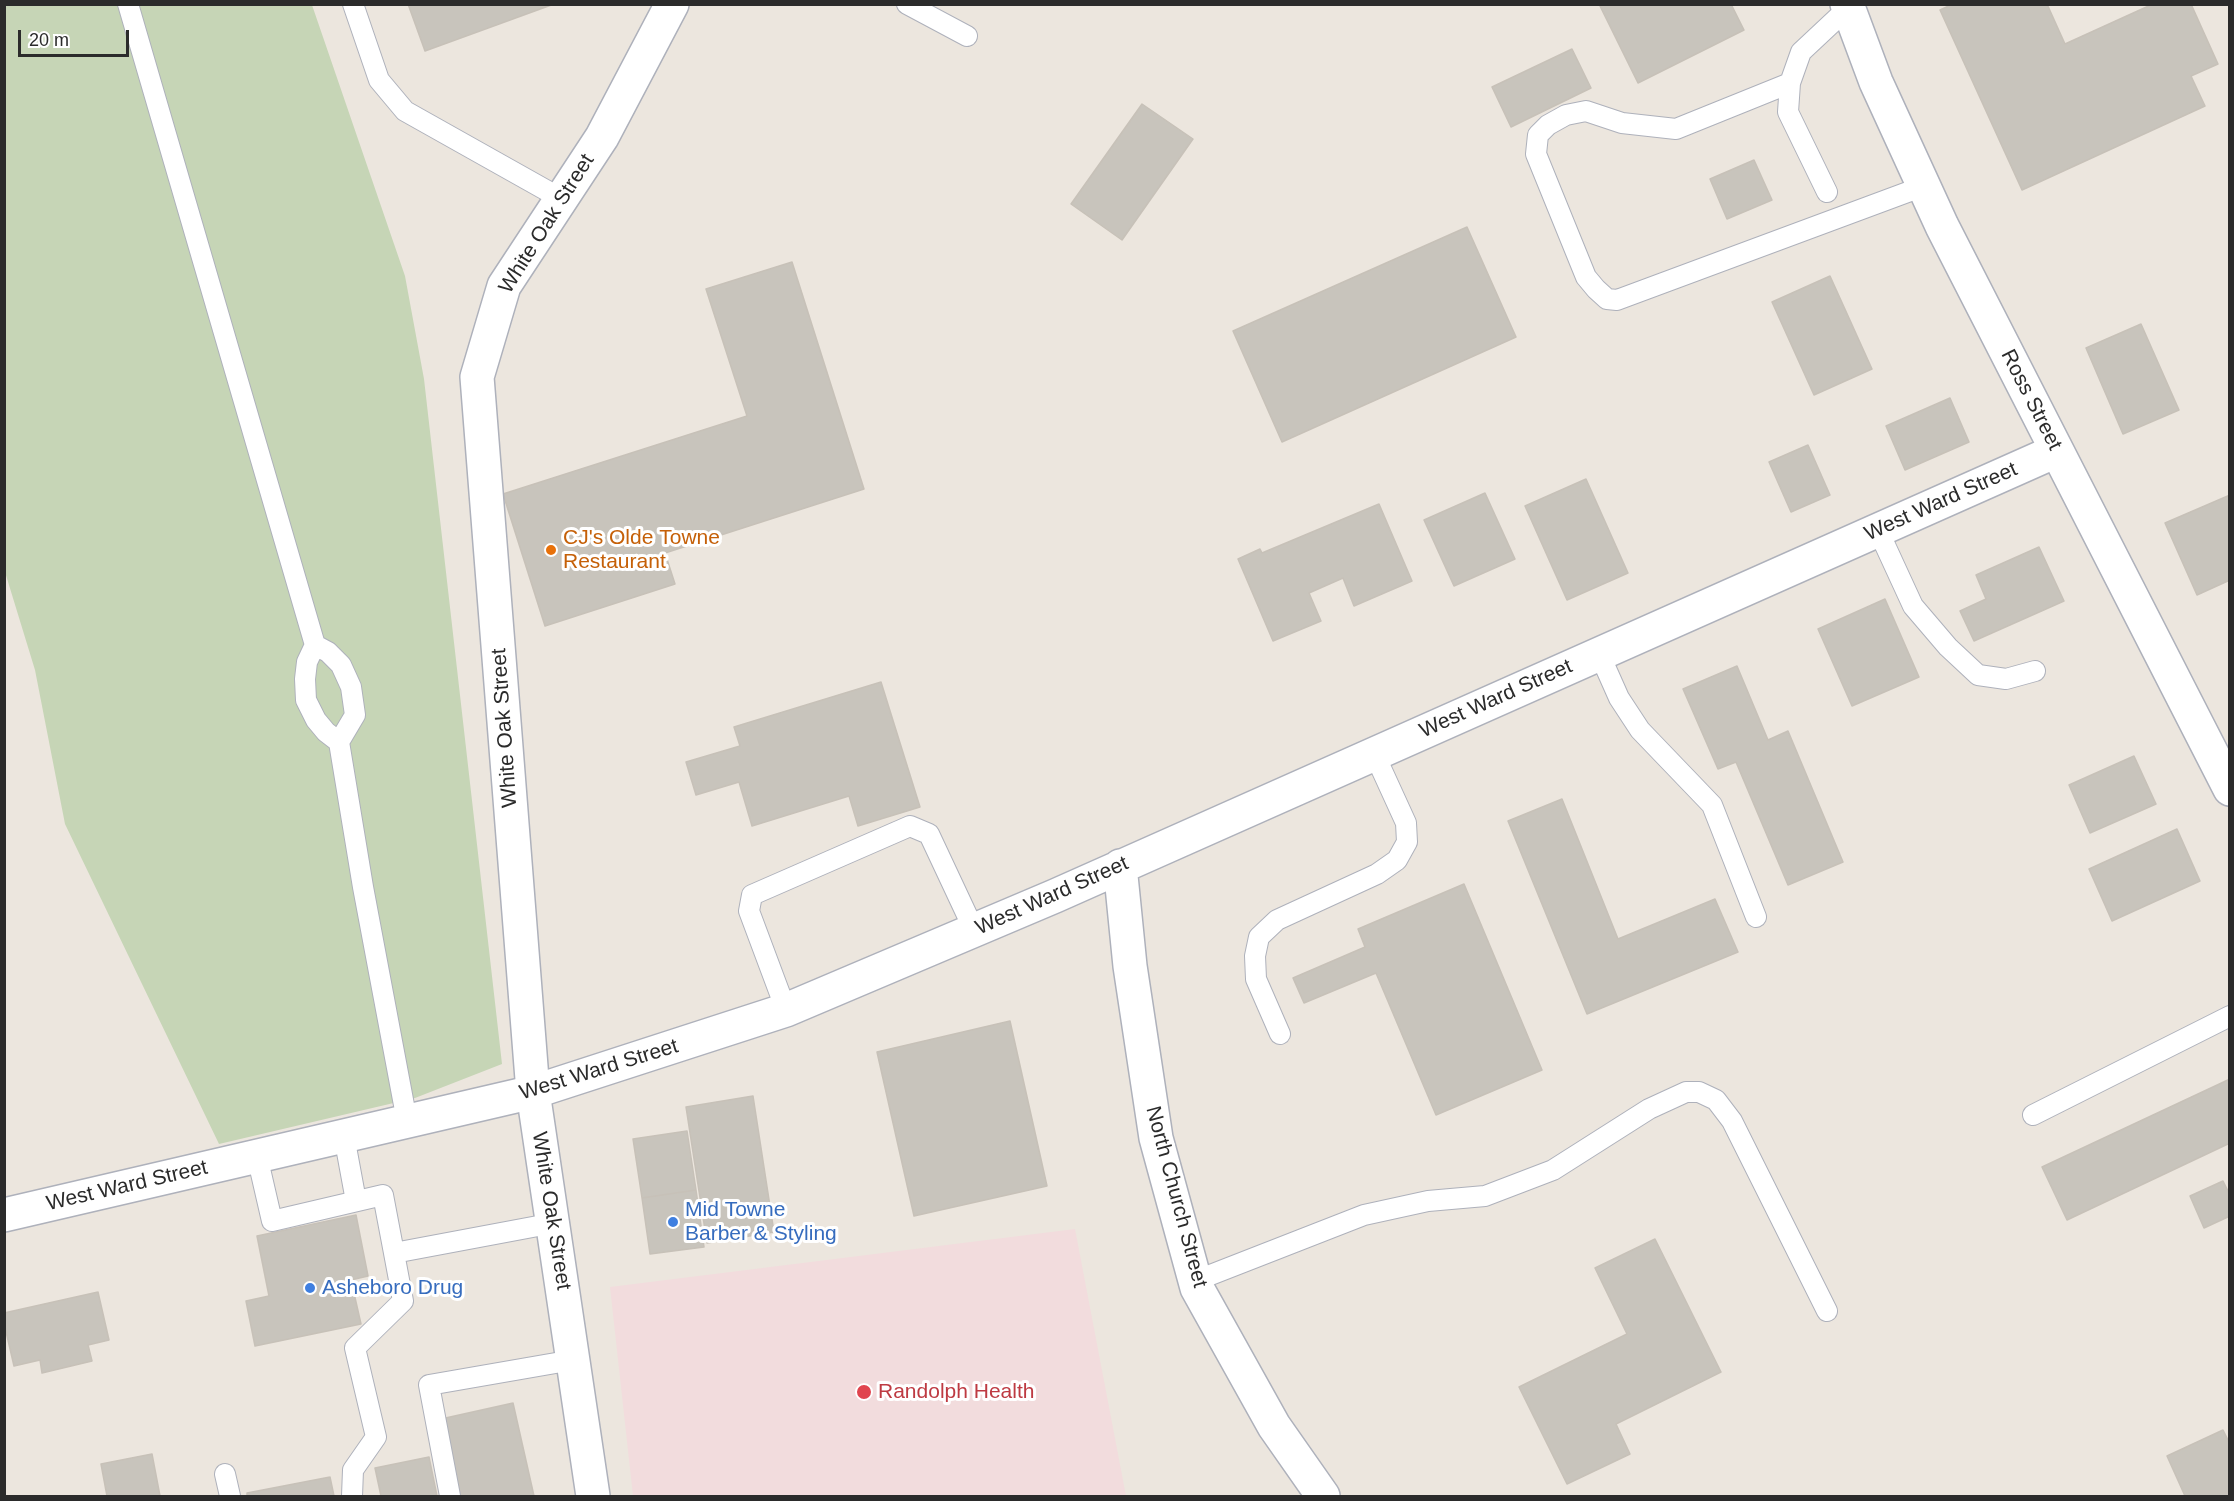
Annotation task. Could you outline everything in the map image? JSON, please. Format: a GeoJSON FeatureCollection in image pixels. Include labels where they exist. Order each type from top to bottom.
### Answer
{"type":"FeatureCollection","features":[{"type":"Feature","properties":{"kind":"street","name":"White Oak Street"},"geometry":{"type":"LineString","coordinates":[[593,1497],[533,1092],[477,377],[504,286],[602,137],[672,4]]}},
{"type":"Feature","properties":{"kind":"street","name":"Ross Street"},"geometry":{"type":"LineString","coordinates":[[1847,6],[1876,82],[1923,186],[2229,789]]}},
{"type":"Feature","properties":{"kind":"street","name":"West Ward Street"},"geometry":{"type":"LineString","coordinates":[[4,1215],[533,1092],[786,1010],[1120,866],[2056,451]]}},
{"type":"Feature","properties":{"kind":"street","name":"North Church Street"},"geometry":{"type":"LineString","coordinates":[[1120,866],[1130,966],[1156,1138],[1195,1281],[1274,1426],[1323,1497]]}},
{"type":"Feature","properties":{"kind":"lane"},"geometry":{"type":"LineString","coordinates":[[129,4],[315,645],[306,671],[306,700],[316,720],[339,742]]}},
{"type":"Feature","properties":{"kind":"lane"},"geometry":{"type":"LineString","coordinates":[[353,4],[379,80],[405,111],[560,198]]}},
{"type":"Feature","properties":{"kind":"lane"},"geometry":{"type":"LineString","coordinates":[[907,4],[967,36]]}},
{"type":"Feature","properties":{"kind":"lane"},"geometry":{"type":"LineString","coordinates":[[1827,192],[1788,112],[1790,83],[1800,52],[1847,6]]}},
{"type":"Feature","properties":{"kind":"lane"},"geometry":{"type":"LineString","coordinates":[[1790,83],[1676,129],[1622,123],[1586,111],[1566,115],[1548,125],[1538,135],[1536,154],[1586,277],[1596,290],[1607,299],[1617,300],[1923,186]]}},
{"type":"Feature","properties":{"kind":"lane"},"geometry":{"type":"LineString","coordinates":[[1878,530],[1913,606],[1948,647],[1978,675],[2006,679],[2035,671]]}},
{"type":"Feature","properties":{"kind":"lane"},"geometry":{"type":"LineString","coordinates":[[315,645],[328,652],[341,665],[351,687],[355,715],[339,742],[363,887],[407,1121]]}},
{"type":"Feature","properties":{"kind":"lane"},"geometry":{"type":"LineString","coordinates":[[1599,653],[1619,698],[1640,730],[1712,806],[1756,916]]}},
{"type":"Feature","properties":{"kind":"lane"},"geometry":{"type":"LineString","coordinates":[[1280,1034],[1256,979],[1255,956],[1259,937],[1277,920],[1377,874],[1397,860],[1407,842],[1406,824],[1374,753]]}},
{"type":"Feature","properties":{"kind":"lane"},"geometry":{"type":"LineString","coordinates":[[786,1010],[748,911],[752,895],[910,826],[929,834],[974,930]]}},
{"type":"Feature","properties":{"kind":"lane"},"geometry":{"type":"LineString","coordinates":[[2032,1115],[2229,1016]]}},
{"type":"Feature","properties":{"kind":"lane"},"geometry":{"type":"LineString","coordinates":[[1195,1281],[1364,1215],[1428,1201],[1485,1196],[1552,1170],[1649,1109],[1686,1092],[1699,1092],[1716,1100],[1732,1121],[1827,1311]]}},
{"type":"Feature","properties":{"kind":"lane"},"geometry":{"type":"LineString","coordinates":[[344,1136],[356,1201]]}},
{"type":"Feature","properties":{"kind":"lane"},"geometry":{"type":"LineString","coordinates":[[257,1156],[272,1221],[383,1195],[403,1301],[355,1348],[376,1437],[353,1470],[352,1497]]}},
{"type":"Feature","properties":{"kind":"lane"},"geometry":{"type":"LineString","coordinates":[[394,1253],[554,1223]]}},
{"type":"Feature","properties":{"kind":"lane"},"geometry":{"type":"LineString","coordinates":[[450,1497],[429,1385],[573,1360]]}},
{"type":"Feature","properties":{"kind":"lane"},"geometry":{"type":"LineString","coordinates":[[225,1474],[230,1497]]}},
{"type":"Feature","properties":{"kind":"shaded area","name":"Randolph Health"},"geometry":{"type":"Polygon","coordinates":[[[1075,1229],[1126,1496],[633,1496],[610,1287],[1075,1229]]]}},
{"type":"Feature","properties":{"kind":"green space"},"geometry":{"type":"Polygon","coordinates":[[[4,5],[312,5],[405,276],[424,379],[502,1064],[415,1098],[219,1144],[65,824],[35,670],[5,572],[4,5]]]}},
{"type":"Feature","properties":{"kind":"building"},"geometry":{"type":"Polygon","coordinates":[[[408,4],[554,4],[425,51],[408,4]]]}},
{"type":"Feature","properties":{"kind":"building"},"geometry":{"type":"Polygon","coordinates":[[[1599,4],[1731,4],[1744,30],[1638,83],[1599,4]]]}},
{"type":"Feature","properties":{"kind":"building"},"geometry":{"type":"Polygon","coordinates":[[[1953,4],[2047,4],[2065,44],[2153,4],[2191,4],[2218,64],[2191,76],[2205,106],[2022,190],[1940,10],[1953,4]]]}},
{"type":"Feature","properties":{"kind":"building"},"geometry":{"type":"Polygon","coordinates":[[[1572,49],[1591,88],[1511,127],[1492,87],[1572,49]]]}},
{"type":"Feature","properties":{"kind":"building"},"geometry":{"type":"Polygon","coordinates":[[[1142,104],[1193,139],[1122,240],[1071,204],[1142,104]]]}},
{"type":"Feature","properties":{"kind":"building"},"geometry":{"type":"Polygon","coordinates":[[[1754,160],[1772,200],[1727,219],[1710,179],[1754,160]]]}},
{"type":"Feature","properties":{"kind":"building"},"geometry":{"type":"Polygon","coordinates":[[[1467,227],[1516,337],[1282,442],[1233,331],[1467,227]]]}},
{"type":"Feature","properties":{"kind":"building"},"geometry":{"type":"Polygon","coordinates":[[[792,262],[864,489],[665,553],[675,584],[545,626],[503,494],[747,416],[706,289],[792,262]]]}},
{"type":"Feature","properties":{"kind":"building"},"geometry":{"type":"Polygon","coordinates":[[[1830,276],[1872,369],[1814,395],[1772,302],[1830,276]]]}},
{"type":"Feature","properties":{"kind":"building"},"geometry":{"type":"Polygon","coordinates":[[[2141,324],[2179,410],[2123,434],[2086,348],[2141,324]]]}},
{"type":"Feature","properties":{"kind":"building"},"geometry":{"type":"Polygon","coordinates":[[[1950,398],[1969,442],[1905,470],[1886,426],[1950,398]]]}},
{"type":"Feature","properties":{"kind":"building"},"geometry":{"type":"Polygon","coordinates":[[[1808,445],[1830,495],[1791,512],[1769,462],[1808,445]]]}},
{"type":"Feature","properties":{"kind":"building"},"geometry":{"type":"Polygon","coordinates":[[[1586,479],[1628,573],[1567,600],[1525,506],[1586,479]]]}},
{"type":"Feature","properties":{"kind":"building"},"geometry":{"type":"Polygon","coordinates":[[[1485,493],[1515,559],[1454,586],[1424,520],[1485,493]]]}},
{"type":"Feature","properties":{"kind":"building"},"geometry":{"type":"Polygon","coordinates":[[[2230,495],[2230,580],[2197,595],[2165,523],[2230,495]]]}},
{"type":"Feature","properties":{"kind":"building"},"geometry":{"type":"Polygon","coordinates":[[[1379,504],[1412,581],[1354,606],[1343,578],[1309,593],[1321,621],[1273,641],[1238,559],[1260,549],[1262,553],[1379,504]]]}},
{"type":"Feature","properties":{"kind":"building"},"geometry":{"type":"Polygon","coordinates":[[[2039,547],[2064,601],[1974,641],[1960,611],[1986,599],[1976,575],[2039,547]]]}},
{"type":"Feature","properties":{"kind":"building"},"geometry":{"type":"Polygon","coordinates":[[[1885,599],[1919,677],[1852,706],[1818,629],[1885,599]]]}},
{"type":"Feature","properties":{"kind":"building"},"geometry":{"type":"Polygon","coordinates":[[[1737,666],[1768,740],[1788,731],[1843,862],[1788,885],[1736,762],[1718,769],[1683,689],[1737,666]]]}},
{"type":"Feature","properties":{"kind":"building"},"geometry":{"type":"Polygon","coordinates":[[[881,682],[920,807],[858,826],[849,796],[752,826],[739,782],[696,795],[686,762],[740,746],[734,727],[881,682]]]}},
{"type":"Feature","properties":{"kind":"building"},"geometry":{"type":"Polygon","coordinates":[[[2134,756],[2156,804],[2090,833],[2069,785],[2134,756]]]}},
{"type":"Feature","properties":{"kind":"building"},"geometry":{"type":"Polygon","coordinates":[[[1562,799],[1618,939],[1715,899],[1738,952],[1587,1014],[1508,821],[1562,799]]]}},
{"type":"Feature","properties":{"kind":"building"},"geometry":{"type":"Polygon","coordinates":[[[2177,829],[2200,881],[2112,921],[2089,869],[2177,829]]]}},
{"type":"Feature","properties":{"kind":"building"},"geometry":{"type":"Polygon","coordinates":[[[1464,884],[1542,1070],[1436,1115],[1376,973],[1304,1003],[1293,978],[1365,947],[1358,929],[1464,884]]]}},
{"type":"Feature","properties":{"kind":"building"},"geometry":{"type":"Polygon","coordinates":[[[1010,1021],[1047,1186],[914,1216],[877,1052],[1010,1021]]]}},
{"type":"Feature","properties":{"kind":"building"},"geometry":{"type":"Polygon","coordinates":[[[2230,1079],[2230,1143],[2067,1220],[2042,1167],[2230,1079]]]}},
{"type":"Feature","properties":{"kind":"building"},"geometry":{"type":"Polygon","coordinates":[[[753,1096],[774,1232],[707,1243],[686,1107],[753,1096]]]}},
{"type":"Feature","properties":{"kind":"building"},"geometry":{"type":"Polygon","coordinates":[[[687,1131],[696,1190],[642,1198],[633,1139],[687,1131]]]}},
{"type":"Feature","properties":{"kind":"building"},"geometry":{"type":"Polygon","coordinates":[[[2223,1181],[2230,1195],[2230,1216],[2204,1228],[2190,1196],[2223,1181]]]}},
{"type":"Feature","properties":{"kind":"building","name":"Mid Towne Barber & Styling"},"geometry":{"type":"Polygon","coordinates":[[[696,1190],[704,1247],[650,1254],[642,1198],[696,1190]]]}},
{"type":"Feature","properties":{"kind":"building","name":"Asheboro Drug"},"geometry":{"type":"Polygon","coordinates":[[[356,1215],[368,1276],[351,1280],[361,1324],[255,1346],[246,1301],[269,1296],[257,1236],[356,1215]]]}},
{"type":"Feature","properties":{"kind":"building"},"geometry":{"type":"Polygon","coordinates":[[[1655,1239],[1721,1372],[1616,1424],[1630,1454],[1567,1484],[1519,1387],[1627,1334],[1595,1268],[1655,1239]]]}},
{"type":"Feature","properties":{"kind":"building"},"geometry":{"type":"Polygon","coordinates":[[[98,1292],[109,1340],[88,1345],[92,1361],[42,1373],[40,1360],[14,1366],[4,1323],[4,1313],[98,1292]]]}},
{"type":"Feature","properties":{"kind":"building"},"geometry":{"type":"Polygon","coordinates":[[[513,1403],[534,1496],[458,1496],[441,1419],[513,1403]]]}},
{"type":"Feature","properties":{"kind":"building"},"geometry":{"type":"Polygon","coordinates":[[[2223,1430],[2230,1444],[2230,1496],[2185,1496],[2167,1456],[2223,1430]]]}},
{"type":"Feature","properties":{"kind":"building"},"geometry":{"type":"Polygon","coordinates":[[[152,1454],[160,1496],[107,1496],[101,1464],[152,1454]]]}},
{"type":"Feature","properties":{"kind":"building"},"geometry":{"type":"Polygon","coordinates":[[[429,1457],[437,1496],[381,1496],[375,1468],[429,1457]]]}},
{"type":"Feature","properties":{"kind":"building"},"geometry":{"type":"Polygon","coordinates":[[[330,1477],[334,1496],[247,1496],[247,1493],[330,1477]]]}},
{"type":"Feature","properties":{"kind":"place","name":"CJ's Olde Towne Restaurant"},"geometry":{"type":"Point","coordinates":[551,550]}},
{"type":"Feature","properties":{"kind":"place","name":"Mid Towne Barber & Styling"},"geometry":{"type":"Point","coordinates":[673,1222]}},
{"type":"Feature","properties":{"kind":"place","name":"Asheboro Drug"},"geometry":{"type":"Point","coordinates":[310,1288]}},
{"type":"Feature","properties":{"kind":"place","name":"Randolph Health"},"geometry":{"type":"Point","coordinates":[864,1392]}}]}
